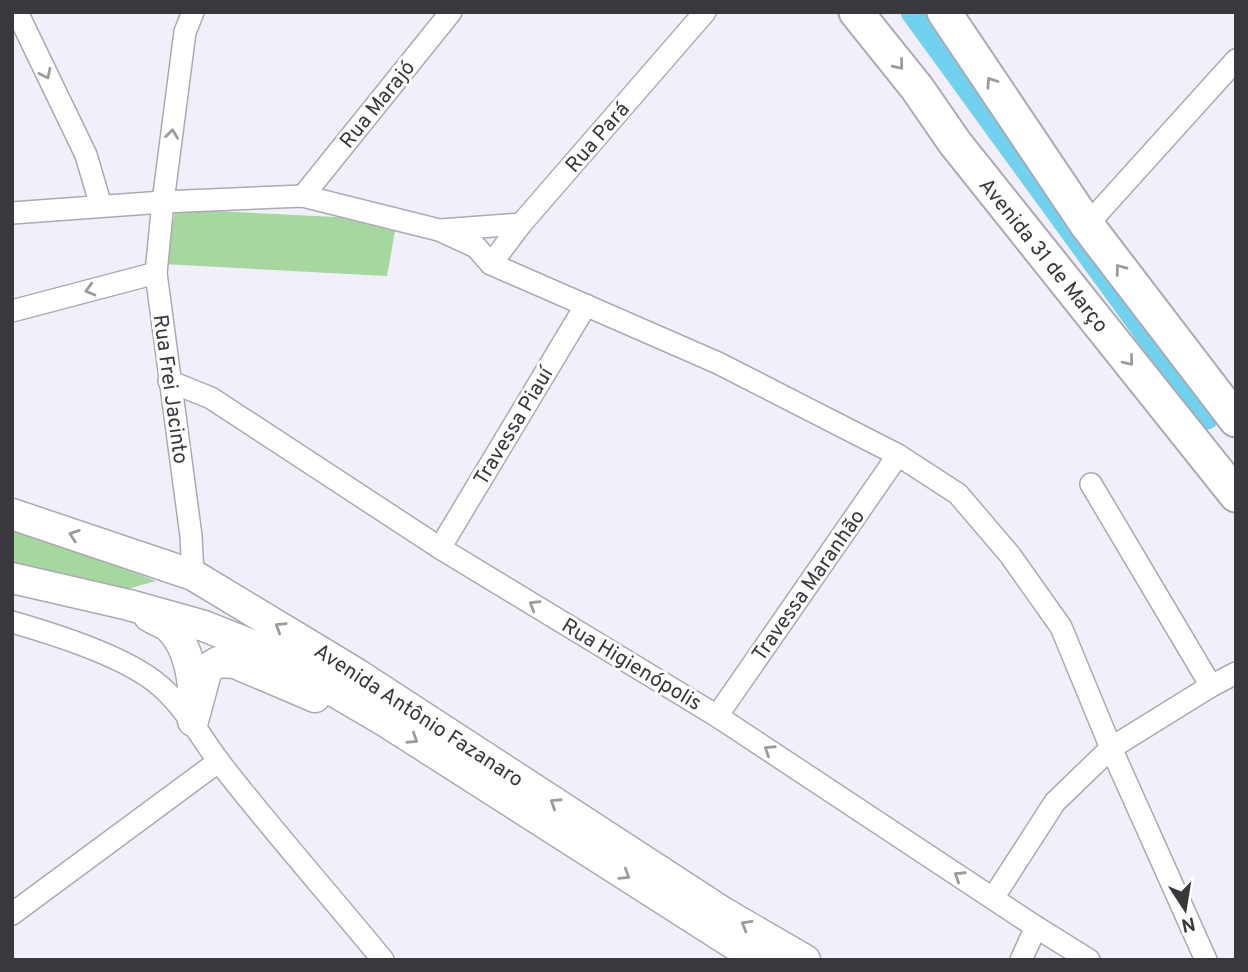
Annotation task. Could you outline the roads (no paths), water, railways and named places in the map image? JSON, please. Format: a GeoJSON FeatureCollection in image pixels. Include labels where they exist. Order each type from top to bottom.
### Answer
{"type":"FeatureCollection","features":[{"type":"Feature","properties":{"kind":"main road","name":"Avenida 31 de Março"},"geometry":{"type":"LineString","coordinates":[[856,12],[917,88],[955,143],[1236,495]]}},
{"type":"Feature","properties":{"kind":"main road"},"geometry":{"type":"LineString","coordinates":[[944,12],[1087,225],[1236,420]]}},
{"type":"Feature","properties":{"kind":"main road","name":"Avenida Antônio Fazanaro"},"geometry":{"type":"LineString","coordinates":[[12,514],[193,575],[357,674],[713,905],[805,960]]}},
{"type":"Feature","properties":{"kind":"main road"},"geometry":{"type":"LineString","coordinates":[[129,605],[153,597],[193,575]]}},
{"type":"Feature","properties":{"kind":"main road","name":"Avenida Antônio Fazanaro"},"geometry":{"type":"LineString","coordinates":[[12,578],[129,605],[204,626],[262,649],[385,721],[759,960]]}},
{"type":"Feature","properties":{"kind":"main road"},"geometry":{"type":"LineString","coordinates":[[129,605],[169,627],[183,647],[194,687],[192,721]]}},
{"type":"Feature","properties":{"kind":"main road"},"geometry":{"type":"LineString","coordinates":[[192,721],[207,669],[218,662],[235,663],[325,701],[385,721]]}},
{"type":"Feature","properties":{"kind":"street"},"geometry":{"type":"LineString","coordinates":[[17,12],[86,155],[101,206]]}},
{"type":"Feature","properties":{"kind":"street","name":"Rua Frei Jacinto"},"geometry":{"type":"LineString","coordinates":[[193,12],[185,32],[156,273],[191,536],[193,575]]}},
{"type":"Feature","properties":{"kind":"street","name":"Rua Marajó"},"geometry":{"type":"LineString","coordinates":[[303,196],[451,12]]}},
{"type":"Feature","properties":{"kind":"street","name":"Rua Pará"},"geometry":{"type":"LineString","coordinates":[[491,264],[521,224],[705,12]]}},
{"type":"Feature","properties":{"kind":"street"},"geometry":{"type":"LineString","coordinates":[[1087,225],[1236,60]]}},
{"type":"Feature","properties":{"kind":"street"},"geometry":{"type":"LineString","coordinates":[[12,213],[163,202],[303,196],[439,230],[477,247],[491,264],[718,363],[898,455],[958,494],[1010,555],[1061,628],[1111,748],[1206,960]]}},
{"type":"Feature","properties":{"kind":"street"},"geometry":{"type":"LineString","coordinates":[[439,230],[521,224]]}},
{"type":"Feature","properties":{"kind":"street"},"geometry":{"type":"LineString","coordinates":[[12,311],[156,273]]}},
{"type":"Feature","properties":{"kind":"street","name":"Travessa Piauí"},"geometry":{"type":"LineString","coordinates":[[440,548],[586,305]]}},
{"type":"Feature","properties":{"kind":"street","name":"Rua Higienópolis"},"geometry":{"type":"LineString","coordinates":[[169,381],[211,398],[440,548],[717,716],[1089,960]]}},
{"type":"Feature","properties":{"kind":"street","name":"Travessa Maranhão"},"geometry":{"type":"LineString","coordinates":[[717,716],[898,455]]}},
{"type":"Feature","properties":{"kind":"street"},"geometry":{"type":"LineString","coordinates":[[1091,484],[1211,686]]}},
{"type":"Feature","properties":{"kind":"street"},"geometry":{"type":"LineString","coordinates":[[13,622],[128,664],[155,682],[192,721],[219,761],[383,960]]}},
{"type":"Feature","properties":{"kind":"street"},"geometry":{"type":"LineString","coordinates":[[993,898],[1055,802],[1111,748],[1236,673]]}},
{"type":"Feature","properties":{"kind":"street"},"geometry":{"type":"LineString","coordinates":[[12,914],[219,761]]}},
{"type":"Feature","properties":{"kind":"street"},"geometry":{"type":"LineString","coordinates":[[1021,960],[1036,927]]}},
{"type":"Feature","properties":{"kind":"waterway"},"geometry":{"type":"LineString","coordinates":[[912,12],[1207,418]]}}]}
